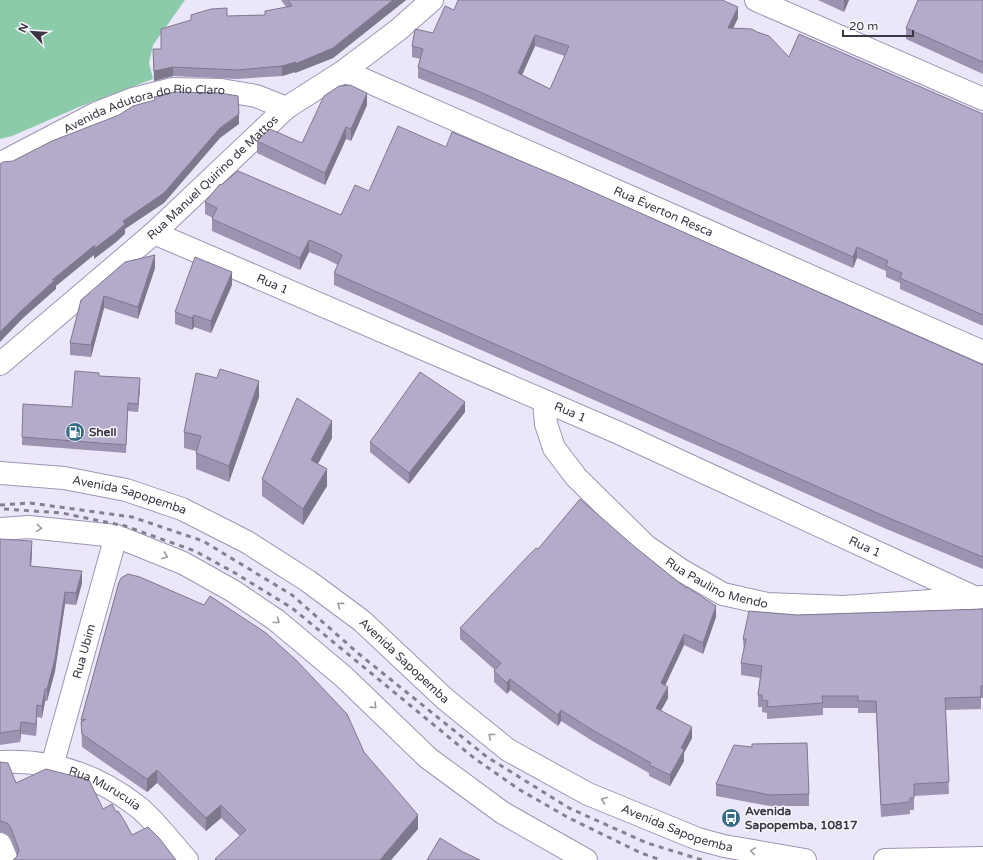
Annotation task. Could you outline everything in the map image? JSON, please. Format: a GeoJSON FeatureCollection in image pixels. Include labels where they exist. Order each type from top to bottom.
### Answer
{"type":"FeatureCollection","features":[{"type":"Feature","properties":{"kind":"street","name":"Rua Manuel Quirino de Mattos"},"geometry":{"type":"LineString","coordinates":[[0,364],[154,233],[286,108],[344,70],[398,30],[432,0]]}},
{"type":"Feature","properties":{"kind":"street"},"geometry":{"type":"LineString","coordinates":[[756,0],[983,99]]}},
{"type":"Feature","properties":{"kind":"street","name":"Rua Éverton Resca"},"geometry":{"type":"LineString","coordinates":[[344,70],[983,352]]}},
{"type":"Feature","properties":{"kind":"street","name":"Avenida Adutora do Rio Claro"},"geometry":{"type":"LineString","coordinates":[[7,160],[97,113],[133,99],[173,89],[221,90],[256,96],[286,108]]}},
{"type":"Feature","properties":{"kind":"street","name":"Rua 1"},"geometry":{"type":"LineString","coordinates":[[154,233],[618,433],[979,597]]}},
{"type":"Feature","properties":{"kind":"street","name":"Rua Paulino Mendo"},"geometry":{"type":"LineString","coordinates":[[544,401],[546,424],[554,448],[576,478],[646,546],[681,570],[723,594],[767,604],[843,607],[979,597]]}},
{"type":"Feature","properties":{"kind":"street","name":"Avenida Sapopemba"},"geometry":{"type":"LineString","coordinates":[[0,474],[64,478],[126,490],[182,510],[247,542],[308,581],[362,621],[445,699],[508,750],[588,794],[698,839],[724,846],[805,860]]}},
{"type":"Feature","properties":{"kind":"street"},"geometry":{"type":"LineString","coordinates":[[0,529],[29,527],[116,536],[183,563],[233,591],[276,620],[344,677],[428,758],[503,813],[586,860]]}},
{"type":"Feature","properties":{"kind":"street","name":"Rua Ubim"},"geometry":{"type":"LineString","coordinates":[[52,766],[116,536]]}},
{"type":"Feature","properties":{"kind":"street","name":"Rua Murucuia"},"geometry":{"type":"LineString","coordinates":[[0,762],[24,761],[69,769],[93,779],[138,807],[187,860]]}},
{"type":"Feature","properties":{"kind":"street"},"geometry":{"type":"LineString","coordinates":[[0,844],[8,860]]}},
{"type":"Feature","properties":{"kind":"street"},"geometry":{"type":"LineString","coordinates":[[885,860],[983,858]]}},
{"type":"Feature","properties":{"kind":"green space"},"geometry":{"type":"Polygon","coordinates":[[[0,0],[185,0],[153,45],[149,63],[153,79],[79,107],[12,136],[0,139],[0,0]]]}},
{"type":"Feature","properties":{"kind":"building"},"geometry":{"type":"Polygon","coordinates":[[[288,0],[393,0],[333,48],[295,64],[296,62],[282,66],[237,70],[173,67],[154,71],[153,49],[161,49],[161,29],[191,20],[191,15],[211,9],[227,8],[227,16],[265,15],[265,11],[292,6],[288,0]]]}},
{"type":"Feature","properties":{"kind":"building"},"geometry":{"type":"Polygon","coordinates":[[[458,0],[722,0],[738,7],[728,28],[752,29],[769,36],[789,57],[799,34],[983,114],[983,315],[900,278],[902,273],[886,266],[888,261],[857,247],[853,257],[473,89],[418,67],[423,49],[412,46],[415,29],[433,33],[445,6],[454,10],[458,0]],[[535,35],[518,73],[550,89],[569,46],[535,35]]]}},
{"type":"Feature","properties":{"kind":"building"},"geometry":{"type":"Polygon","coordinates":[[[918,0],[983,0],[983,62],[906,28],[918,0]]]}},
{"type":"Feature","properties":{"kind":"building"},"geometry":{"type":"Polygon","coordinates":[[[350,85],[367,93],[351,129],[346,127],[325,173],[257,141],[270,129],[302,143],[324,96],[339,86],[350,85]]]}},
{"type":"Feature","properties":{"kind":"building"},"geometry":{"type":"Polygon","coordinates":[[[174,92],[220,93],[238,96],[239,114],[220,128],[164,193],[123,221],[125,224],[115,233],[94,249],[95,245],[52,280],[56,279],[0,332],[0,164],[3,162],[13,161],[52,141],[119,115],[133,106],[155,100],[154,97],[174,92]]]}},
{"type":"Feature","properties":{"kind":"building"},"geometry":{"type":"Polygon","coordinates":[[[398,126],[446,147],[452,132],[566,180],[983,365],[983,557],[884,516],[334,273],[342,255],[326,247],[309,240],[300,258],[212,219],[217,208],[205,202],[220,184],[221,185],[238,171],[341,215],[355,185],[369,191],[398,126]]]}},
{"type":"Feature","properties":{"kind":"building"},"geometry":{"type":"Polygon","coordinates":[[[155,255],[138,307],[104,296],[91,345],[70,343],[81,300],[125,262],[155,255]]]}},
{"type":"Feature","properties":{"kind":"building"},"geometry":{"type":"Polygon","coordinates":[[[195,257],[232,272],[211,321],[194,315],[192,318],[175,312],[195,257]]]}},
{"type":"Feature","properties":{"kind":"building"},"geometry":{"type":"Polygon","coordinates":[[[220,369],[259,381],[229,466],[196,453],[201,436],[184,432],[196,373],[217,378],[220,369]]]}},
{"type":"Feature","properties":{"kind":"building"},"geometry":{"type":"Polygon","coordinates":[[[75,371],[99,373],[99,376],[140,378],[138,404],[128,403],[126,445],[22,437],[23,404],[72,407],[75,371]]]}},
{"type":"Feature","properties":{"kind":"building"},"geometry":{"type":"Polygon","coordinates":[[[420,372],[465,402],[409,473],[370,442],[420,372]]]}},
{"type":"Feature","properties":{"kind":"building"},"geometry":{"type":"Polygon","coordinates":[[[297,398],[332,421],[311,460],[327,469],[303,509],[262,479],[297,398]]]}},
{"type":"Feature","properties":{"kind":"building"},"geometry":{"type":"Polygon","coordinates":[[[580,499],[635,547],[686,588],[687,587],[716,606],[703,643],[684,634],[661,683],[668,687],[656,708],[692,727],[681,748],[684,750],[670,775],[649,765],[651,763],[594,731],[561,710],[558,715],[510,679],[507,683],[494,671],[501,663],[460,628],[528,556],[536,548],[538,549],[580,499]]]}},
{"type":"Feature","properties":{"kind":"building"},"geometry":{"type":"Polygon","coordinates":[[[0,539],[32,541],[30,566],[82,571],[76,593],[65,592],[55,659],[47,689],[45,689],[42,706],[37,705],[36,724],[21,722],[20,730],[0,733],[0,539]]]}},
{"type":"Feature","properties":{"kind":"building"},"geometry":{"type":"Polygon","coordinates":[[[128,574],[140,577],[204,605],[210,596],[266,633],[297,661],[347,714],[364,752],[418,815],[380,860],[216,860],[215,859],[246,830],[221,805],[206,818],[157,770],[147,779],[82,734],[81,722],[86,719],[81,720],[119,582],[121,578],[128,574]]]}},
{"type":"Feature","properties":{"kind":"building"},"geometry":{"type":"Polygon","coordinates":[[[983,609],[983,686],[981,686],[981,697],[945,698],[949,782],[914,784],[914,798],[910,798],[910,802],[881,805],[876,701],[858,701],[858,696],[822,696],[823,703],[767,707],[768,701],[762,700],[762,695],[758,695],[762,666],[741,663],[746,639],[743,639],[749,611],[797,615],[983,609]]]}},
{"type":"Feature","properties":{"kind":"building"},"geometry":{"type":"Polygon","coordinates":[[[807,743],[809,794],[770,795],[716,784],[734,745],[752,747],[752,744],[807,743]]]}},
{"type":"Feature","properties":{"kind":"building"},"geometry":{"type":"Polygon","coordinates":[[[0,762],[8,763],[16,783],[46,769],[89,780],[103,809],[112,804],[116,812],[118,811],[132,835],[148,827],[160,839],[176,860],[13,860],[17,856],[19,850],[11,828],[7,823],[0,821],[0,762]]]}},
{"type":"Feature","properties":{"kind":"building"},"geometry":{"type":"Polygon","coordinates":[[[440,838],[463,852],[480,860],[427,860],[440,838]]]}},
{"type":"Feature","properties":{"kind":"railway"},"geometry":{"type":"LineString","coordinates":[[0,505],[30,503],[132,517],[203,541],[292,595],[359,654],[487,757],[569,808],[647,843],[702,860]]}},
{"type":"Feature","properties":{"kind":"railway"},"geometry":{"type":"LineString","coordinates":[[4,509],[62,513],[125,526],[195,551],[235,573],[292,608],[474,758],[520,790],[569,818],[641,853],[661,860]]}},
{"type":"Feature","properties":{"kind":"place","name":"Shell"},"geometry":{"type":"Point","coordinates":[75,432]}},
{"type":"Feature","properties":{"kind":"place","name":"Avenida Sapopemba, 10817"},"geometry":{"type":"Point","coordinates":[731,818]}}]}
